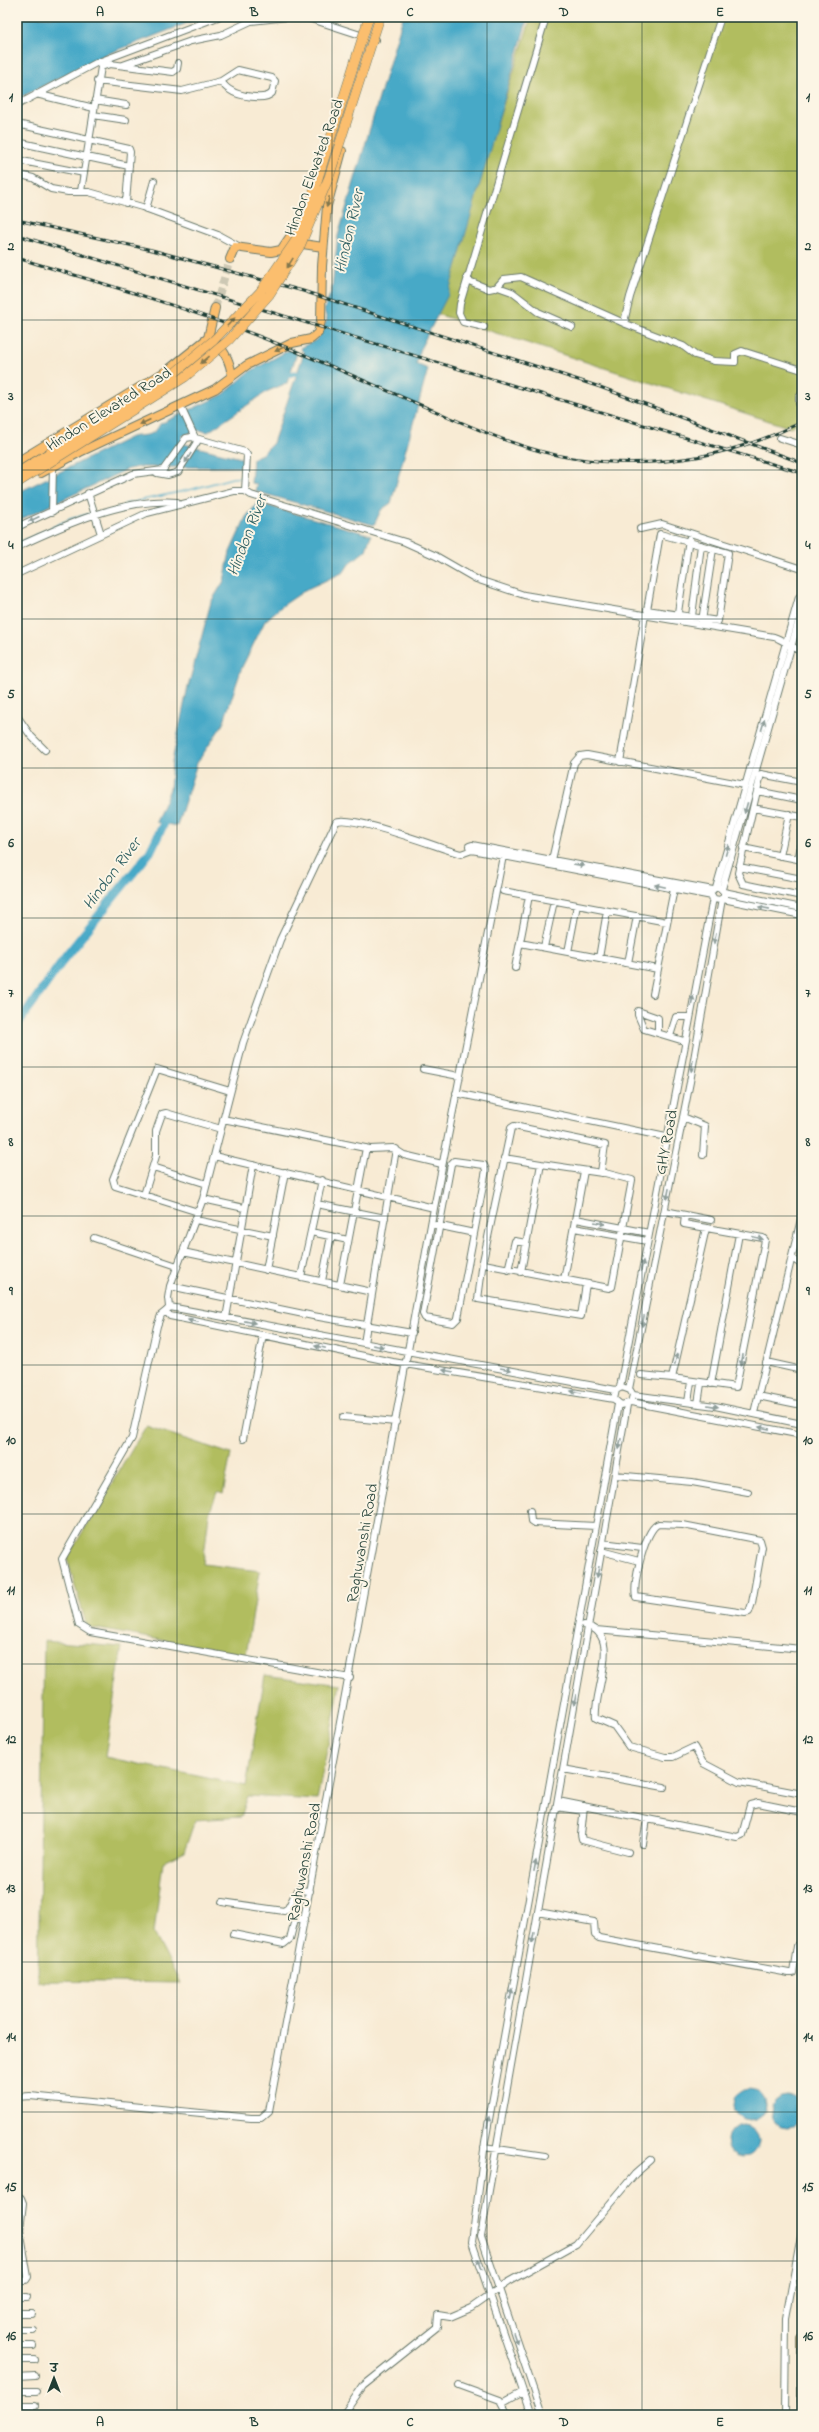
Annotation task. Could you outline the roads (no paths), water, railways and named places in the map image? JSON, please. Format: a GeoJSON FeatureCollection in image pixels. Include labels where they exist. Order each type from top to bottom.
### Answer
{"type":"FeatureCollection","features":[{"type":"Feature","properties":{"kind":"highway","name":"Hindon Elevated Road"},"geometry":{"type":"LineString","coordinates":[[17,473],[165,381],[214,340],[260,292],[294,243],[307,213],[368,17]]}},
{"type":"Feature","properties":{"kind":"highway","name":"Hindon Elevated Road"},"geometry":{"type":"LineString","coordinates":[[17,483],[185,377],[229,340],[270,295],[300,246],[329,178],[380,17]]}},
{"type":"Feature","properties":{"kind":"main road"},"geometry":{"type":"LineString","coordinates":[[230,259],[235,247],[272,252],[281,250],[300,222],[323,159],[368,17]]}},
{"type":"Feature","properties":{"kind":"main road"},"geometry":{"type":"LineString","coordinates":[[17,473],[30,479],[100,442],[181,408],[215,389],[247,365],[292,343],[311,339],[318,332],[321,313],[323,247],[327,206],[383,17]]}},
{"type":"Feature","properties":{"kind":"main road"},"geometry":{"type":"LineString","coordinates":[[288,241],[323,247]]}},
{"type":"Feature","properties":{"kind":"main road"},"geometry":{"type":"LineString","coordinates":[[17,462],[86,418],[168,370],[208,338],[215,308]]}},
{"type":"Feature","properties":{"kind":"main road"},"geometry":{"type":"LineString","coordinates":[[208,338],[217,343],[226,353],[232,376]]}},
{"type":"Feature","properties":{"kind":"main road"},"geometry":{"type":"LineString","coordinates":[[86,418],[100,442]]}},
{"type":"Feature","properties":{"kind":"main road"},"geometry":{"type":"LineString","coordinates":[[802,2338],[802,2404]]}},
{"type":"Feature","properties":{"kind":"street"},"geometry":{"type":"LineString","coordinates":[[17,105],[101,61],[218,17]]}},
{"type":"Feature","properties":{"kind":"street"},"geometry":{"type":"LineString","coordinates":[[122,65],[191,41],[221,35],[252,21],[288,17]]}},
{"type":"Feature","properties":{"kind":"street"},"geometry":{"type":"LineString","coordinates":[[306,17],[376,40]]}},
{"type":"Feature","properties":{"kind":"street"},"geometry":{"type":"LineString","coordinates":[[484,327],[465,323],[460,317],[460,304],[546,17]]}},
{"type":"Feature","properties":{"kind":"street"},"geometry":{"type":"LineString","coordinates":[[626,324],[625,318],[630,297],[721,17]]}},
{"type":"Feature","properties":{"kind":"street"},"geometry":{"type":"LineString","coordinates":[[80,191],[93,116],[99,70],[103,65],[122,65],[173,72],[177,69],[178,63]]}},
{"type":"Feature","properties":{"kind":"street"},"geometry":{"type":"LineString","coordinates":[[97,81],[175,91],[195,89],[221,81],[238,70],[272,78],[275,81],[271,95],[260,96],[243,95],[233,92],[221,81]]}},
{"type":"Feature","properties":{"kind":"street"},"geometry":{"type":"LineString","coordinates":[[36,94],[94,108]]}},
{"type":"Feature","properties":{"kind":"street"},"geometry":{"type":"LineString","coordinates":[[95,100],[126,105]]}},
{"type":"Feature","properties":{"kind":"street"},"geometry":{"type":"LineString","coordinates":[[93,116],[126,120]]}},
{"type":"Feature","properties":{"kind":"street"},"geometry":{"type":"LineString","coordinates":[[17,124],[89,141],[129,148],[126,203]]}},
{"type":"Feature","properties":{"kind":"street"},"geometry":{"type":"LineString","coordinates":[[17,142],[129,166]]}},
{"type":"Feature","properties":{"kind":"street"},"geometry":{"type":"LineString","coordinates":[[17,160],[84,173]]}},
{"type":"Feature","properties":{"kind":"street"},"geometry":{"type":"LineString","coordinates":[[17,174],[33,178],[52,189],[68,192],[80,191],[146,209],[222,236],[240,247]]}},
{"type":"Feature","properties":{"kind":"street"},"geometry":{"type":"LineString","coordinates":[[146,209],[154,181]]}},
{"type":"Feature","properties":{"kind":"street"},"geometry":{"type":"LineString","coordinates":[[468,277],[469,281],[489,289],[496,288],[512,292],[538,312],[572,327]]}},
{"type":"Feature","properties":{"kind":"street"},"geometry":{"type":"LineString","coordinates":[[496,288],[504,279],[521,277],[626,324],[682,346],[695,355],[714,361],[735,362],[735,354],[742,351],[802,370]]}},
{"type":"Feature","properties":{"kind":"street"},"geometry":{"type":"LineString","coordinates":[[802,394],[799,397],[799,404],[802,407]]}},
{"type":"Feature","properties":{"kind":"street"},"geometry":{"type":"LineString","coordinates":[[181,408],[196,440]]}},
{"type":"Feature","properties":{"kind":"street"},"geometry":{"type":"LineString","coordinates":[[17,527],[52,509],[133,474],[153,472],[166,468],[186,438],[192,437],[196,440],[240,449],[247,455],[246,488]]}},
{"type":"Feature","properties":{"kind":"street"},"geometry":{"type":"LineString","coordinates":[[780,438],[802,445]]}},
{"type":"Feature","properties":{"kind":"street"},"geometry":{"type":"LineString","coordinates":[[153,472],[168,475],[179,471],[196,440]]}},
{"type":"Feature","properties":{"kind":"street"},"geometry":{"type":"LineString","coordinates":[[52,509],[53,468]]}},
{"type":"Feature","properties":{"kind":"street"},"geometry":{"type":"LineString","coordinates":[[17,574],[152,511],[183,502],[246,488],[259,497],[375,532],[436,556],[476,579],[505,590],[567,603],[645,615],[702,621],[774,637],[789,646],[802,651]]}},
{"type":"Feature","properties":{"kind":"street"},"geometry":{"type":"LineString","coordinates":[[88,493],[101,534]]}},
{"type":"Feature","properties":{"kind":"street"},"geometry":{"type":"LineString","coordinates":[[17,547],[66,525],[96,515],[148,502],[183,502]]}},
{"type":"Feature","properties":{"kind":"street"},"geometry":{"type":"LineString","coordinates":[[640,529],[660,524],[802,569]]}},
{"type":"Feature","properties":{"kind":"street"},"geometry":{"type":"LineString","coordinates":[[677,618],[690,533]]}},
{"type":"Feature","properties":{"kind":"street"},"geometry":{"type":"LineString","coordinates":[[660,534],[688,542],[728,553],[718,621],[702,621],[692,616],[677,618],[646,610],[660,534]]}},
{"type":"Feature","properties":{"kind":"street"},"geometry":{"type":"LineString","coordinates":[[702,621],[712,548],[715,541]]}},
{"type":"Feature","properties":{"kind":"street"},"geometry":{"type":"LineString","coordinates":[[692,616],[701,545]]}},
{"type":"Feature","properties":{"kind":"street"},"geometry":{"type":"LineString","coordinates":[[718,894],[789,646],[799,597],[802,595]]}},
{"type":"Feature","properties":{"kind":"street"},"geometry":{"type":"LineString","coordinates":[[718,894],[745,785],[802,609]]}},
{"type":"Feature","properties":{"kind":"street"},"geometry":{"type":"LineString","coordinates":[[620,762],[645,615]]}},
{"type":"Feature","properties":{"kind":"street"},"geometry":{"type":"LineString","coordinates":[[17,716],[31,736],[45,750]]}},
{"type":"Feature","properties":{"kind":"street"},"geometry":{"type":"LineString","coordinates":[[552,860],[575,759],[580,756],[587,755],[745,785]]}},
{"type":"Feature","properties":{"kind":"street"},"geometry":{"type":"LineString","coordinates":[[802,782],[761,774],[743,848],[739,877],[744,884],[802,896]]}},
{"type":"Feature","properties":{"kind":"street"},"geometry":{"type":"LineString","coordinates":[[757,791],[802,800]]}},
{"type":"Feature","properties":{"kind":"street"},"geometry":{"type":"LineString","coordinates":[[753,808],[802,817]]}},
{"type":"Feature","properties":{"kind":"street"},"geometry":{"type":"LineString","coordinates":[[780,856],[788,814]]}},
{"type":"Feature","properties":{"kind":"street"},"geometry":{"type":"LineString","coordinates":[[802,915],[718,894],[674,889],[472,850],[461,854],[377,827],[342,820],[336,822],[280,940],[243,1043],[203,1199],[170,1286],[167,1309],[170,1316],[407,1364],[802,1435]]}},
{"type":"Feature","properties":{"kind":"street"},"geometry":{"type":"LineString","coordinates":[[743,848],[800,860],[802,841]]}},
{"type":"Feature","properties":{"kind":"street"},"geometry":{"type":"LineString","coordinates":[[472,850],[469,847],[471,845],[718,894],[802,908]]}},
{"type":"Feature","properties":{"kind":"street","name":"Raghuvanshi Road"},"geometry":{"type":"LineString","coordinates":[[17,2097],[30,2096],[252,2118],[264,2117],[269,2111],[350,1678],[442,1164],[503,856]]}},
{"type":"Feature","properties":{"kind":"street"},"geometry":{"type":"LineString","coordinates":[[740,867],[802,880]]}},
{"type":"Feature","properties":{"kind":"street"},"geometry":{"type":"LineString","coordinates":[[653,994],[674,889]]}},
{"type":"Feature","properties":{"kind":"street"},"geometry":{"type":"LineString","coordinates":[[503,891],[667,922]]}},
{"type":"Feature","properties":{"kind":"street","name":"GHY Road"},"geometry":{"type":"LineString","coordinates":[[531,2415],[472,2236],[484,2147],[579,1624],[618,1388],[649,1233],[689,1017],[718,894]]}},
{"type":"Feature","properties":{"kind":"street","name":"GHY Road"},"geometry":{"type":"LineString","coordinates":[[629,1389],[683,1117],[718,894]]}},
{"type":"Feature","properties":{"kind":"street"},"geometry":{"type":"LineString","coordinates":[[515,968],[529,896]]}},
{"type":"Feature","properties":{"kind":"street"},"geometry":{"type":"LineString","coordinates":[[544,947],[554,901]]}},
{"type":"Feature","properties":{"kind":"street"},"geometry":{"type":"LineString","coordinates":[[568,952],[577,905]]}},
{"type":"Feature","properties":{"kind":"street"},"geometry":{"type":"LineString","coordinates":[[599,958],[607,911]]}},
{"type":"Feature","properties":{"kind":"street"},"geometry":{"type":"LineString","coordinates":[[628,963],[637,916]]}},
{"type":"Feature","properties":{"kind":"street"},"geometry":{"type":"LineString","coordinates":[[520,943],[658,969]]}},
{"type":"Feature","properties":{"kind":"street"},"geometry":{"type":"LineString","coordinates":[[670,1036],[676,1016],[689,1017]]}},
{"type":"Feature","properties":{"kind":"street"},"geometry":{"type":"LineString","coordinates":[[658,1033],[684,1042]]}},
{"type":"Feature","properties":{"kind":"street"},"geometry":{"type":"LineString","coordinates":[[198,1212],[115,1186],[112,1181],[155,1070],[160,1069],[230,1091]]}},
{"type":"Feature","properties":{"kind":"street"},"geometry":{"type":"LineString","coordinates":[[423,1069],[459,1076]]}},
{"type":"Feature","properties":{"kind":"street"},"geometry":{"type":"LineString","coordinates":[[456,1093],[666,1137]]}},
{"type":"Feature","properties":{"kind":"street"},"geometry":{"type":"LineString","coordinates":[[144,1194],[153,1167],[156,1150],[156,1128],[163,1113],[221,1129]]}},
{"type":"Feature","properties":{"kind":"street"},"geometry":{"type":"LineString","coordinates":[[683,1117],[705,1126],[703,1155]]}},
{"type":"Feature","properties":{"kind":"street"},"geometry":{"type":"LineString","coordinates":[[223,1120],[366,1148],[396,1149],[404,1155],[442,1164]]}},
{"type":"Feature","properties":{"kind":"street"},"geometry":{"type":"LineString","coordinates":[[586,1284],[581,1316],[478,1299],[511,1128],[514,1126],[605,1145],[602,1173]]}},
{"type":"Feature","properties":{"kind":"street"},"geometry":{"type":"LineString","coordinates":[[340,1285],[366,1148]]}},
{"type":"Feature","properties":{"kind":"street"},"geometry":{"type":"LineString","coordinates":[[364,1343],[396,1149]]}},
{"type":"Feature","properties":{"kind":"street"},"geometry":{"type":"LineString","coordinates":[[214,1156],[322,1180],[388,1198],[434,1208]]}},
{"type":"Feature","properties":{"kind":"street"},"geometry":{"type":"LineString","coordinates":[[484,1264],[508,1270],[612,1288],[624,1227],[632,1180],[602,1173],[504,1158]]}},
{"type":"Feature","properties":{"kind":"street"},"geometry":{"type":"LineString","coordinates":[[457,1160],[484,1165],[486,1170],[474,1233],[457,1321],[451,1323],[428,1318],[423,1314],[439,1225],[452,1162],[457,1160]]}},
{"type":"Feature","properties":{"kind":"street"},"geometry":{"type":"LineString","coordinates":[[521,1272],[541,1164]]}},
{"type":"Feature","properties":{"kind":"street"},"geometry":{"type":"LineString","coordinates":[[226,1318],[244,1208],[253,1165]]}},
{"type":"Feature","properties":{"kind":"street"},"geometry":{"type":"LineString","coordinates":[[153,1167],[207,1184]]}},
{"type":"Feature","properties":{"kind":"street"},"geometry":{"type":"LineString","coordinates":[[564,1280],[584,1171]]}},
{"type":"Feature","properties":{"kind":"street"},"geometry":{"type":"LineString","coordinates":[[266,1270],[285,1172]]}},
{"type":"Feature","properties":{"kind":"street"},"geometry":{"type":"LineString","coordinates":[[301,1277],[322,1180]]}},
{"type":"Feature","properties":{"kind":"street"},"geometry":{"type":"LineString","coordinates":[[203,1199],[244,1208]]}},
{"type":"Feature","properties":{"kind":"street"},"geometry":{"type":"LineString","coordinates":[[317,1204],[385,1218]]}},
{"type":"Feature","properties":{"kind":"street"},"geometry":{"type":"LineString","coordinates":[[664,1211],[711,1220]]}},
{"type":"Feature","properties":{"kind":"street"},"geometry":{"type":"LineString","coordinates":[[641,1375],[672,1378],[702,1384],[737,1386],[765,1242],[763,1238],[684,1224],[685,1215]]}},
{"type":"Feature","properties":{"kind":"street"},"geometry":{"type":"LineString","coordinates":[[754,1414],[802,1215]]}},
{"type":"Feature","properties":{"kind":"street"},"geometry":{"type":"LineString","coordinates":[[576,1219],[649,1233]]}},
{"type":"Feature","properties":{"kind":"street"},"geometry":{"type":"LineString","coordinates":[[196,1220],[273,1236]]}},
{"type":"Feature","properties":{"kind":"street"},"geometry":{"type":"LineString","coordinates":[[431,1223],[474,1233]]}},
{"type":"Feature","properties":{"kind":"street"},"geometry":{"type":"LineString","coordinates":[[574,1228],[647,1241]]}},
{"type":"Feature","properties":{"kind":"street"},"geometry":{"type":"LineString","coordinates":[[672,1378],[706,1228]]}},
{"type":"Feature","properties":{"kind":"street"},"geometry":{"type":"LineString","coordinates":[[311,1232],[348,1240]]}},
{"type":"Feature","properties":{"kind":"street"},"geometry":{"type":"LineString","coordinates":[[711,1384],[739,1234]]}},
{"type":"Feature","properties":{"kind":"street"},"geometry":{"type":"LineString","coordinates":[[322,1281],[331,1236]]}},
{"type":"Feature","properties":{"kind":"street"},"geometry":{"type":"LineString","coordinates":[[94,1238],[177,1266]]}},
{"type":"Feature","properties":{"kind":"street"},"geometry":{"type":"LineString","coordinates":[[508,1270],[515,1241],[526,1243]]}},
{"type":"Feature","properties":{"kind":"street"},"geometry":{"type":"LineString","coordinates":[[183,1252],[372,1292]]}},
{"type":"Feature","properties":{"kind":"street"},"geometry":{"type":"LineString","coordinates":[[792,1258],[802,1265]]}},
{"type":"Feature","properties":{"kind":"street"},"geometry":{"type":"LineString","coordinates":[[170,1286],[229,1299],[412,1334]]}},
{"type":"Feature","properties":{"kind":"street"},"geometry":{"type":"LineString","coordinates":[[167,1309],[629,1389],[633,1395],[688,1402],[802,1424]]}},
{"type":"Feature","properties":{"kind":"street"},"geometry":{"type":"LineString","coordinates":[[167,1309],[161,1315],[157,1326],[132,1438],[97,1501],[63,1555],[64,1568],[79,1625],[90,1632],[350,1678]]}},
{"type":"Feature","properties":{"kind":"street"},"geometry":{"type":"LineString","coordinates":[[243,1439],[263,1335]]}},
{"type":"Feature","properties":{"kind":"street"},"geometry":{"type":"LineString","coordinates":[[766,1362],[802,1370]]}},
{"type":"Feature","properties":{"kind":"street"},"geometry":{"type":"LineString","coordinates":[[688,1402],[691,1382]]}},
{"type":"Feature","properties":{"kind":"street"},"geometry":{"type":"LineString","coordinates":[[698,1404],[702,1384]]}},
{"type":"Feature","properties":{"kind":"street"},"geometry":{"type":"LineString","coordinates":[[542,2415],[498,2290],[482,2236],[601,1551],[629,1404],[633,1395]]}},
{"type":"Feature","properties":{"kind":"street"},"geometry":{"type":"LineString","coordinates":[[758,1396],[802,1405]]}},
{"type":"Feature","properties":{"kind":"street"},"geometry":{"type":"LineString","coordinates":[[343,1417],[396,1422]]}},
{"type":"Feature","properties":{"kind":"street"},"geometry":{"type":"LineString","coordinates":[[615,1475],[692,1482],[748,1492]]}},
{"type":"Feature","properties":{"kind":"street"},"geometry":{"type":"LineString","coordinates":[[530,1511],[530,1521],[534,1523],[596,1526]]}},
{"type":"Feature","properties":{"kind":"street"},"geometry":{"type":"LineString","coordinates":[[659,1524],[683,1525],[758,1539],[762,1542],[762,1547],[750,1610],[744,1613],[636,1597],[639,1561],[642,1548],[653,1527],[659,1524]]}},
{"type":"Feature","properties":{"kind":"street"},"geometry":{"type":"LineString","coordinates":[[603,1543],[642,1548]]}},
{"type":"Feature","properties":{"kind":"street"},"geometry":{"type":"LineString","coordinates":[[601,1551],[639,1561]]}},
{"type":"Feature","properties":{"kind":"street"},"geometry":{"type":"LineString","coordinates":[[579,1624],[596,1630],[802,1649]]}},
{"type":"Feature","properties":{"kind":"street"},"geometry":{"type":"LineString","coordinates":[[596,1630],[603,1640],[604,1656],[603,1678],[596,1716],[598,1720],[614,1726],[629,1747],[665,1757],[672,1757],[694,1747],[703,1763],[739,1782],[802,1794]]}},
{"type":"Feature","properties":{"kind":"street"},"geometry":{"type":"LineString","coordinates":[[563,1769],[664,1787]]}},
{"type":"Feature","properties":{"kind":"street"},"geometry":{"type":"LineString","coordinates":[[557,1804],[647,1819],[737,1837],[742,1835],[750,1805],[758,1803],[802,1812]]}},
{"type":"Feature","properties":{"kind":"street"},"geometry":{"type":"LineString","coordinates":[[584,1809],[581,1835],[582,1840],[628,1852]]}},
{"type":"Feature","properties":{"kind":"street"},"geometry":{"type":"LineString","coordinates":[[643,1844],[647,1819]]}},
{"type":"Feature","properties":{"kind":"street"},"geometry":{"type":"LineString","coordinates":[[222,1902],[284,1911],[288,1908],[297,1890],[310,1891]]}},
{"type":"Feature","properties":{"kind":"street"},"geometry":{"type":"LineString","coordinates":[[538,1912],[594,1922],[595,1934],[599,1938],[789,1973],[793,1973],[797,1946]]}},
{"type":"Feature","properties":{"kind":"street"},"geometry":{"type":"LineString","coordinates":[[233,1934],[284,1944],[290,1939],[295,1919],[305,1919]]}},
{"type":"Feature","properties":{"kind":"street"},"geometry":{"type":"LineString","coordinates":[[484,2147],[545,2156]]}},
{"type":"Feature","properties":{"kind":"street"},"geometry":{"type":"LineString","coordinates":[[342,2415],[363,2386],[437,2327],[438,2315],[450,2318],[493,2300],[498,2290],[576,2244],[635,2174],[651,2160]]}},
{"type":"Feature","properties":{"kind":"street"},"geometry":{"type":"LineString","coordinates":[[17,2280],[26,2280],[28,2277],[19,2230],[23,2203],[21,2198]]}},
{"type":"Feature","properties":{"kind":"street"},"geometry":{"type":"LineString","coordinates":[[785,2415],[786,2318],[802,2231]]}},
{"type":"Feature","properties":{"kind":"street"},"geometry":{"type":"LineString","coordinates":[[17,2297],[28,2297]]}},
{"type":"Feature","properties":{"kind":"street"},"geometry":{"type":"LineString","coordinates":[[17,2313],[31,2313]]}},
{"type":"Feature","properties":{"kind":"street"},"geometry":{"type":"LineString","coordinates":[[17,2330],[33,2330]]}},
{"type":"Feature","properties":{"kind":"street"},"geometry":{"type":"LineString","coordinates":[[17,2346],[33,2346]]}},
{"type":"Feature","properties":{"kind":"street"},"geometry":{"type":"LineString","coordinates":[[17,2360],[35,2360]]}},
{"type":"Feature","properties":{"kind":"street"},"geometry":{"type":"LineString","coordinates":[[17,2377],[35,2376]]}},
{"type":"Feature","properties":{"kind":"street"},"geometry":{"type":"LineString","coordinates":[[459,2385],[498,2399],[503,2403],[508,2415]]}},
{"type":"Feature","properties":{"kind":"street"},"geometry":{"type":"LineString","coordinates":[[17,2391],[36,2391]]}},
{"type":"Feature","properties":{"kind":"street"},"geometry":{"type":"LineString","coordinates":[[503,2403],[523,2392]]}},
{"type":"Feature","properties":{"kind":"street"},"geometry":{"type":"LineString","coordinates":[[17,2405],[35,2405]]}},
{"type":"Feature","properties":{"kind":"water"},"geometry":{"type":"Polygon","coordinates":[[[17,17],[203,17],[105,55],[17,99],[17,17]]]}},
{"type":"Feature","properties":{"kind":"water"},"geometry":{"type":"Polygon","coordinates":[[[403,17],[528,17],[448,295],[422,345],[416,364],[428,369],[391,503],[381,510],[374,525],[255,491],[257,484],[251,483],[253,458],[262,454],[273,443],[304,353],[300,348],[316,340],[327,320],[324,310],[332,289],[338,236],[403,17]]]}},
{"type":"Feature","properties":{"kind":"water"},"geometry":{"type":"Polygon","coordinates":[[[291,349],[297,353],[287,383],[268,391],[208,432],[199,430],[182,436],[184,444],[245,459],[245,467],[139,467],[128,469],[17,521],[17,493],[131,437],[154,432],[160,424],[224,394],[249,372],[291,349]]]}},
{"type":"Feature","properties":{"kind":"water"},"geometry":{"type":"Polygon","coordinates":[[[258,503],[371,535],[366,550],[349,564],[344,572],[307,589],[282,606],[265,621],[242,667],[223,724],[197,763],[177,826],[156,822],[170,789],[172,762],[187,691],[211,602],[224,581],[230,552],[246,517],[258,503]]]}},
{"type":"Feature","properties":{"kind":"water"},"geometry":{"type":"Polygon","coordinates":[[[747,2089],[753,2089],[763,2096],[766,2105],[765,2111],[759,2118],[753,2121],[747,2121],[737,2114],[734,2108],[734,2102],[741,2092],[747,2089]]]}},
{"type":"Feature","properties":{"kind":"water"},"geometry":{"type":"Polygon","coordinates":[[[787,2096],[793,2097],[800,2103],[803,2112],[802,2118],[796,2125],[787,2128],[781,2127],[774,2121],[771,2112],[772,2106],[778,2099],[787,2096]]]}},
{"type":"Feature","properties":{"kind":"water"},"geometry":{"type":"Polygon","coordinates":[[[740,2125],[746,2125],[756,2132],[759,2141],[758,2147],[752,2154],[746,2157],[740,2157],[730,2150],[727,2144],[727,2138],[734,2128],[740,2125]]]}},
{"type":"Feature","properties":{"kind":"waterway"},"geometry":{"type":"LineString","coordinates":[[284,378],[294,373],[303,375]]}},
{"type":"Feature","properties":{"kind":"waterway"},"geometry":{"type":"LineString","coordinates":[[124,504],[193,489],[232,478],[243,477]]}},
{"type":"Feature","properties":{"kind":"waterway"},"geometry":{"type":"LineString","coordinates":[[17,544],[70,519],[92,513]]}},
{"type":"Feature","properties":{"kind":"waterway","name":"Hindon River"},"geometry":{"type":"LineString","coordinates":[[17,1025],[66,956],[150,852],[169,813]]}},
{"type":"Feature","properties":{"kind":"tunnel"},"geometry":{"type":"LineString","coordinates":[[215,308],[230,259]]}},
{"type":"Feature","properties":{"kind":"railway"},"geometry":{"type":"LineString","coordinates":[[17,220],[152,250],[303,291],[600,387],[802,463]]}},
{"type":"Feature","properties":{"kind":"railway"},"geometry":{"type":"LineString","coordinates":[[17,235],[802,473]]}},
{"type":"Feature","properties":{"kind":"railway"},"geometry":{"type":"LineString","coordinates":[[17,258],[138,294],[198,314],[258,336],[489,434],[522,446],[555,455],[602,461],[631,462],[690,458],[747,444],[802,422]]}}]}
